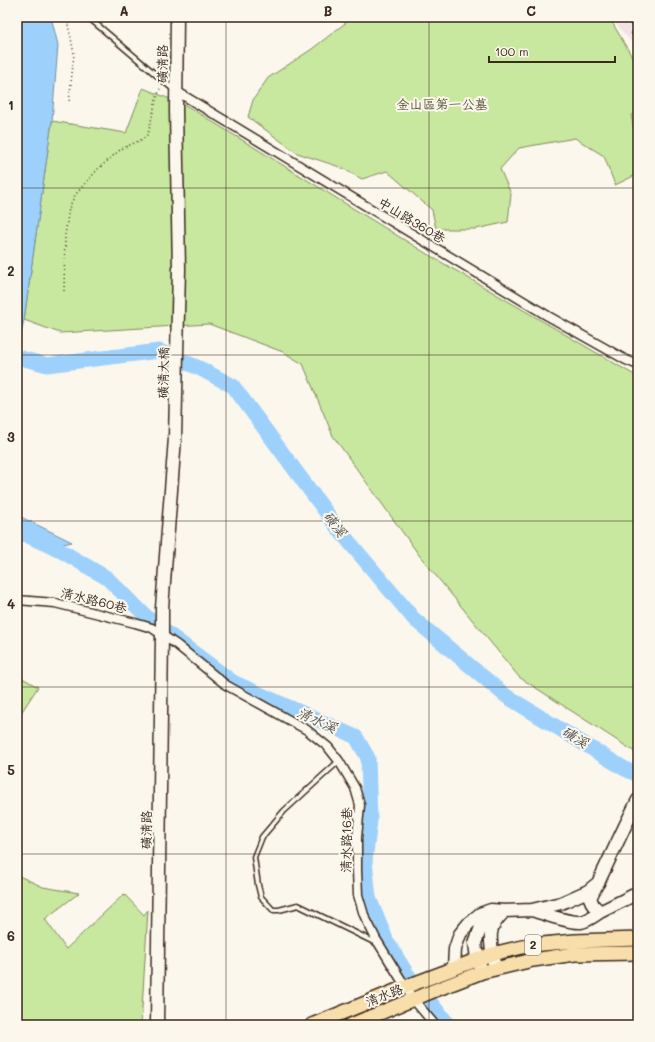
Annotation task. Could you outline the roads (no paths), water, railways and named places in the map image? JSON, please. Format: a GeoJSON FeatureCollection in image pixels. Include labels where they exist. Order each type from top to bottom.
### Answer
{"type":"FeatureCollection","features":[{"type":"Feature","properties":{"kind":"main road","name":"2"},"geometry":{"type":"LineString","coordinates":[[415,998],[482,972],[575,948],[638,939]]}},
{"type":"Feature","properties":{"kind":"main road","name":"2"},"geometry":{"type":"LineString","coordinates":[[408,986],[477,959],[531,945],[638,953]]}},
{"type":"Feature","properties":{"kind":"main road","name":"清水路"},"geometry":{"type":"LineString","coordinates":[[312,1025],[408,986]]}},
{"type":"Feature","properties":{"kind":"main road","name":"清水路"},"geometry":{"type":"LineString","coordinates":[[351,1025],[415,998]]}},
{"type":"Feature","properties":{"kind":"street","name":"磺清路"},"geometry":{"type":"LineString","coordinates":[[176,111],[177,17]]}},
{"type":"Feature","properties":{"kind":"street","name":"中山路360巷"},"geometry":{"type":"LineString","coordinates":[[176,91],[541,312],[626,360],[638,365]]}},
{"type":"Feature","properties":{"kind":"street","name":"磺清大橋"},"geometry":{"type":"LineString","coordinates":[[162,635],[162,608],[176,431],[179,270],[176,111]]}},
{"type":"Feature","properties":{"kind":"street","name":"清水路60巷"},"geometry":{"type":"LineString","coordinates":[[17,600],[55,603],[81,609],[152,628],[162,635]]}},
{"type":"Feature","properties":{"kind":"street","name":"磺清路"},"geometry":{"type":"LineString","coordinates":[[157,1025],[162,635]]}},
{"type":"Feature","properties":{"kind":"street","name":"清水路16巷"},"geometry":{"type":"LineString","coordinates":[[162,635],[226,685],[307,730],[328,747],[339,761],[355,788],[360,805],[357,838],[358,895],[364,915],[379,945],[435,1025]]}},
{"type":"Feature","properties":{"kind":"street"},"geometry":{"type":"LineString","coordinates":[[600,912],[593,905],[590,898],[638,800]]}},
{"type":"Feature","properties":{"kind":"street"},"geometry":{"type":"LineString","coordinates":[[454,967],[455,949],[460,934],[469,923],[480,914],[491,910],[532,910],[561,903],[588,891],[598,883]]}},
{"type":"Feature","properties":{"kind":"street"},"geometry":{"type":"LineString","coordinates":[[532,910],[562,920],[580,922],[587,920],[638,893]]}},
{"type":"Feature","properties":{"kind":"street"},"geometry":{"type":"LineString","coordinates":[[495,969],[492,954],[491,933],[496,921],[504,911]]}},
{"type":"Feature","properties":{"kind":"street"},"geometry":{"type":"LineString","coordinates":[[482,972],[477,959],[475,943],[481,927],[490,919],[504,911]]}},
{"type":"Feature","properties":{"kind":"lane"},"geometry":{"type":"LineString","coordinates":[[88,17],[176,91]]}},
{"type":"Feature","properties":{"kind":"lane"},"geometry":{"type":"LineString","coordinates":[[339,761],[284,811],[262,837],[254,857],[258,885],[261,897],[273,910],[298,905],[379,945]]}},
{"type":"Feature","properties":{"kind":"water"},"geometry":{"type":"Polygon","coordinates":[[[17,17],[51,17],[58,45],[52,121],[24,320],[17,353],[17,17]]]}},
{"type":"Feature","properties":{"kind":"water"},"geometry":{"type":"Polygon","coordinates":[[[17,515],[72,542],[52,547],[17,535],[17,515]]]}},
{"type":"Feature","properties":{"kind":"waterway","name":"磺溪"},"geometry":{"type":"LineString","coordinates":[[17,357],[47,365],[159,351],[199,368],[233,386],[340,531],[414,619],[506,696],[625,769],[638,775]]}},
{"type":"Feature","properties":{"kind":"waterway","name":"清水溪"},"geometry":{"type":"LineString","coordinates":[[17,531],[63,552],[107,578],[151,621],[233,682],[356,737],[368,758],[370,821],[365,861],[369,898],[387,942],[407,974],[449,1025]]}},
{"type":"Feature","properties":{"kind":"park label","name":"金山區第一公墓"},"geometry":{"type":"Point","coordinates":[442,104]}}]}
